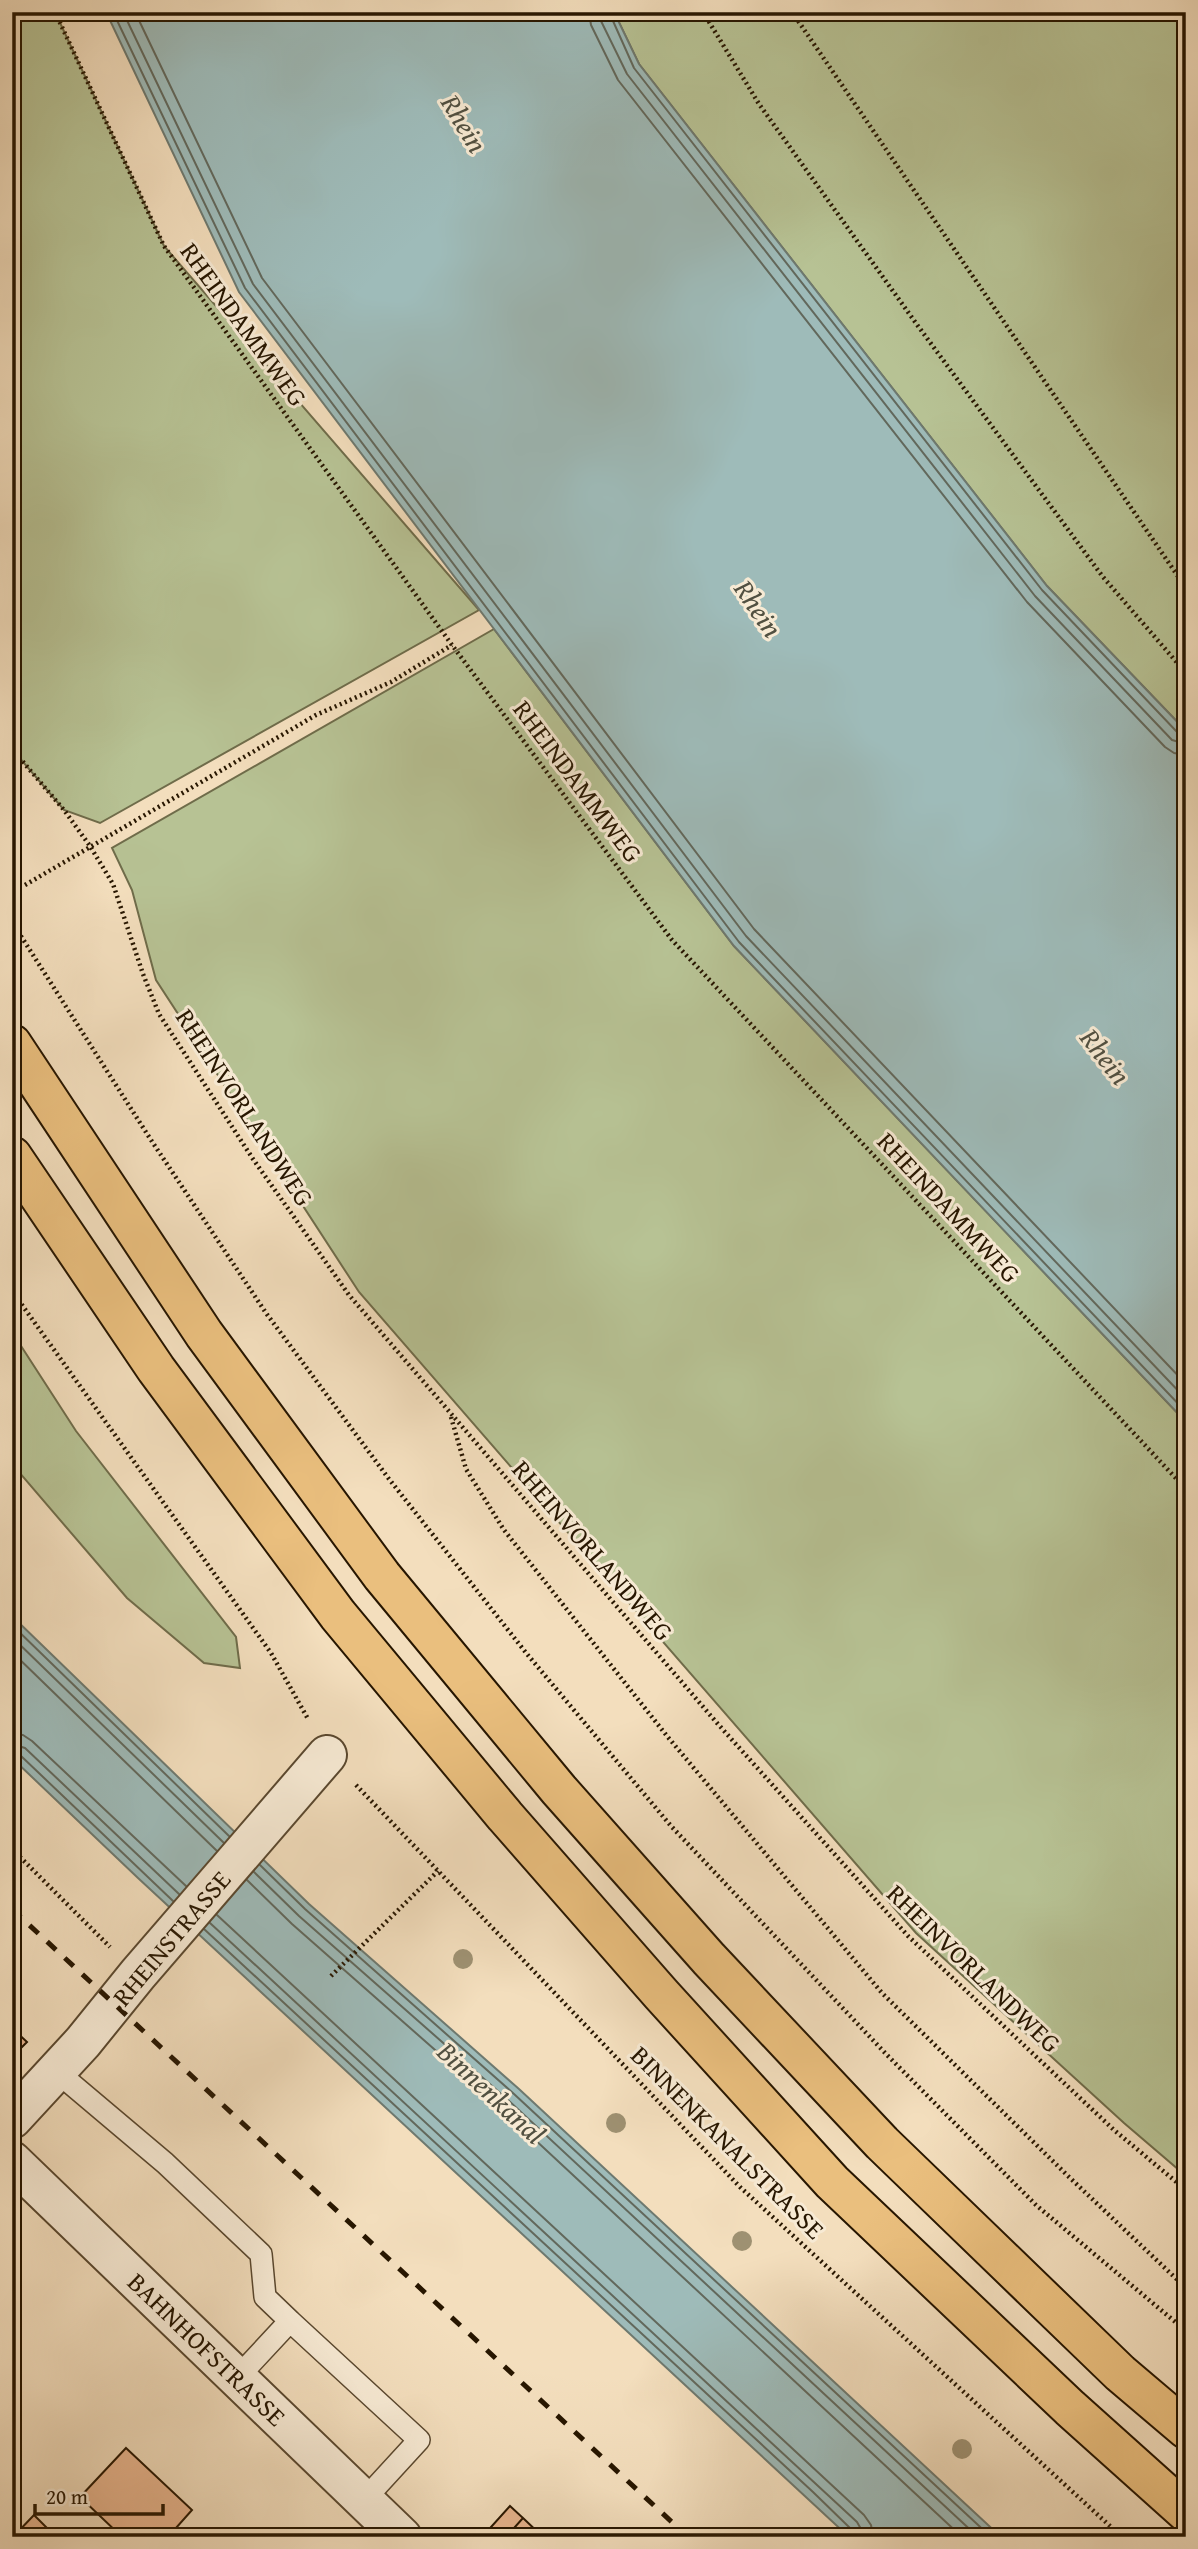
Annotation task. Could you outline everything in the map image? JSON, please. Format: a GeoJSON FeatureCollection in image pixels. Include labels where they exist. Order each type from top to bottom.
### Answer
{"type":"FeatureCollection","features":[{"type":"Feature","properties":{"kind":"highway"},"geometry":{"type":"LineString","coordinates":[[12,1044],[204,1334],[382,1576],[559,1790],[709,1959],[882,2143],[1120,2373],[1186,2429]]}},
{"type":"Feature","properties":{"kind":"highway"},"geometry":{"type":"LineString","coordinates":[[12,1156],[156,1369],[338,1615],[505,1816],[661,1994],[832,2182],[1070,2409],[1186,2512]]}},
{"type":"Feature","properties":{"kind":"street","name":"RHEINSTRASSE"},"geometry":{"type":"LineString","coordinates":[[12,2119],[83,2042],[327,1755]]}},
{"type":"Feature","properties":{"kind":"street","name":"BAHNHOFSTRASSE"},"geometry":{"type":"LineString","coordinates":[[12,2161],[402,2537]]}},
{"type":"Feature","properties":{"kind":"lane"},"geometry":{"type":"LineString","coordinates":[[56,2071],[166,2163],[261,2254],[265,2297],[419,2440],[364,2500]]}},
{"type":"Feature","properties":{"kind":"lane"},"geometry":{"type":"LineString","coordinates":[[237,2378],[290,2321]]}},
{"type":"Feature","properties":{"kind":"path","name":"RHEINDAMMWEG"},"geometry":{"type":"LineString","coordinates":[[55,12],[164,246],[452,645],[672,940],[1186,1489]]}},
{"type":"Feature","properties":{"kind":"path"},"geometry":{"type":"LineString","coordinates":[[703,12],[759,104],[918,326],[1103,577],[1186,673]]}},
{"type":"Feature","properties":{"kind":"path"},"geometry":{"type":"LineString","coordinates":[[792,12],[1186,588]]}},
{"type":"Feature","properties":{"kind":"path"},"geometry":{"type":"LineString","coordinates":[[25,885],[316,715],[391,682],[452,645]]}},
{"type":"Feature","properties":{"kind":"path","name":"RHEINVORLANDWEG"},"geometry":{"type":"LineString","coordinates":[[12,749],[65,810],[90,846],[113,884],[159,1014],[253,1159],[349,1295],[717,1723],[908,1936],[1104,2120],[1186,2190]]}},
{"type":"Feature","properties":{"kind":"path"},"geometry":{"type":"LineString","coordinates":[[12,922],[151,1140],[266,1313],[389,1479],[535,1664],[671,1826],[887,2055],[1036,2205],[1186,2331]]}},
{"type":"Feature","properties":{"kind":"path"},"geometry":{"type":"LineString","coordinates":[[14,1295],[271,1653],[327,1755]]}},
{"type":"Feature","properties":{"kind":"path"},"geometry":{"type":"LineString","coordinates":[[451,1416],[466,1469],[504,1530],[667,1736],[882,1993],[1186,2288]]}},
{"type":"Feature","properties":{"kind":"path","name":"BINNENKANALSTRASSE"},"geometry":{"type":"LineString","coordinates":[[327,1755],[740,2187],[1122,2537]]}},
{"type":"Feature","properties":{"kind":"path"},"geometry":{"type":"LineString","coordinates":[[12,1849],[143,1970]]}},
{"type":"Feature","properties":{"kind":"path"},"geometry":{"type":"LineString","coordinates":[[331,1976],[438,1871]]}},
{"type":"Feature","properties":{"kind":"green space"},"geometry":{"type":"Polygon","coordinates":[[[12,12],[55,12],[164,246],[479,610],[100,823],[64,810],[12,749],[12,12]]]}},
{"type":"Feature","properties":{"kind":"green space"},"geometry":{"type":"Polygon","coordinates":[[[614,12],[1186,12],[1186,731],[1047,586],[639,64],[614,12]]]}},
{"type":"Feature","properties":{"kind":"green space"},"geometry":{"type":"Polygon","coordinates":[[[494,629],[734,946],[1186,1422],[1186,2176],[916,1933],[359,1292],[156,980],[132,890],[112,848],[494,629]]]}},
{"type":"Feature","properties":{"kind":"green space"},"geometry":{"type":"Polygon","coordinates":[[[12,1332],[76,1431],[236,1637],[240,1668],[204,1663],[127,1598],[12,1464],[12,1332]]]}},
{"type":"Feature","properties":{"kind":"water","name":"Rhein"},"geometry":{"type":"Polygon","coordinates":[[[106,12],[614,12],[639,64],[1047,586],[1186,731],[1186,1422],[734,946],[239,292],[106,12]]]}},
{"type":"Feature","properties":{"kind":"water","name":"Binnenkanal"},"geometry":{"type":"Polygon","coordinates":[[[12,1616],[309,1904],[519,2089],[1001,2537],[849,2537],[138,1878],[12,1758],[12,1616]]]}},
{"type":"Feature","properties":{"kind":"building"},"geometry":{"type":"Polygon","coordinates":[[[12,2028],[27,2042],[12,2057],[12,2028]]]}},
{"type":"Feature","properties":{"kind":"building"},"geometry":{"type":"Polygon","coordinates":[[[126,2448],[192,2510],[168,2537],[122,2537],[80,2497],[126,2448]]]}},
{"type":"Feature","properties":{"kind":"building"},"geometry":{"type":"Polygon","coordinates":[[[510,2506],[523,2518],[506,2537],[482,2537],[510,2506]]]}},
{"type":"Feature","properties":{"kind":"building"},"geometry":{"type":"Polygon","coordinates":[[[34,2515],[56,2537],[13,2537],[34,2515]]]}},
{"type":"Feature","properties":{"kind":"building"},"geometry":{"type":"Polygon","coordinates":[[[523,2518],[543,2537],[506,2537],[523,2518]]]}},
{"type":"Feature","properties":{"kind":"railway"},"geometry":{"type":"LineString","coordinates":[[12,1909],[688,2537]]}}]}
